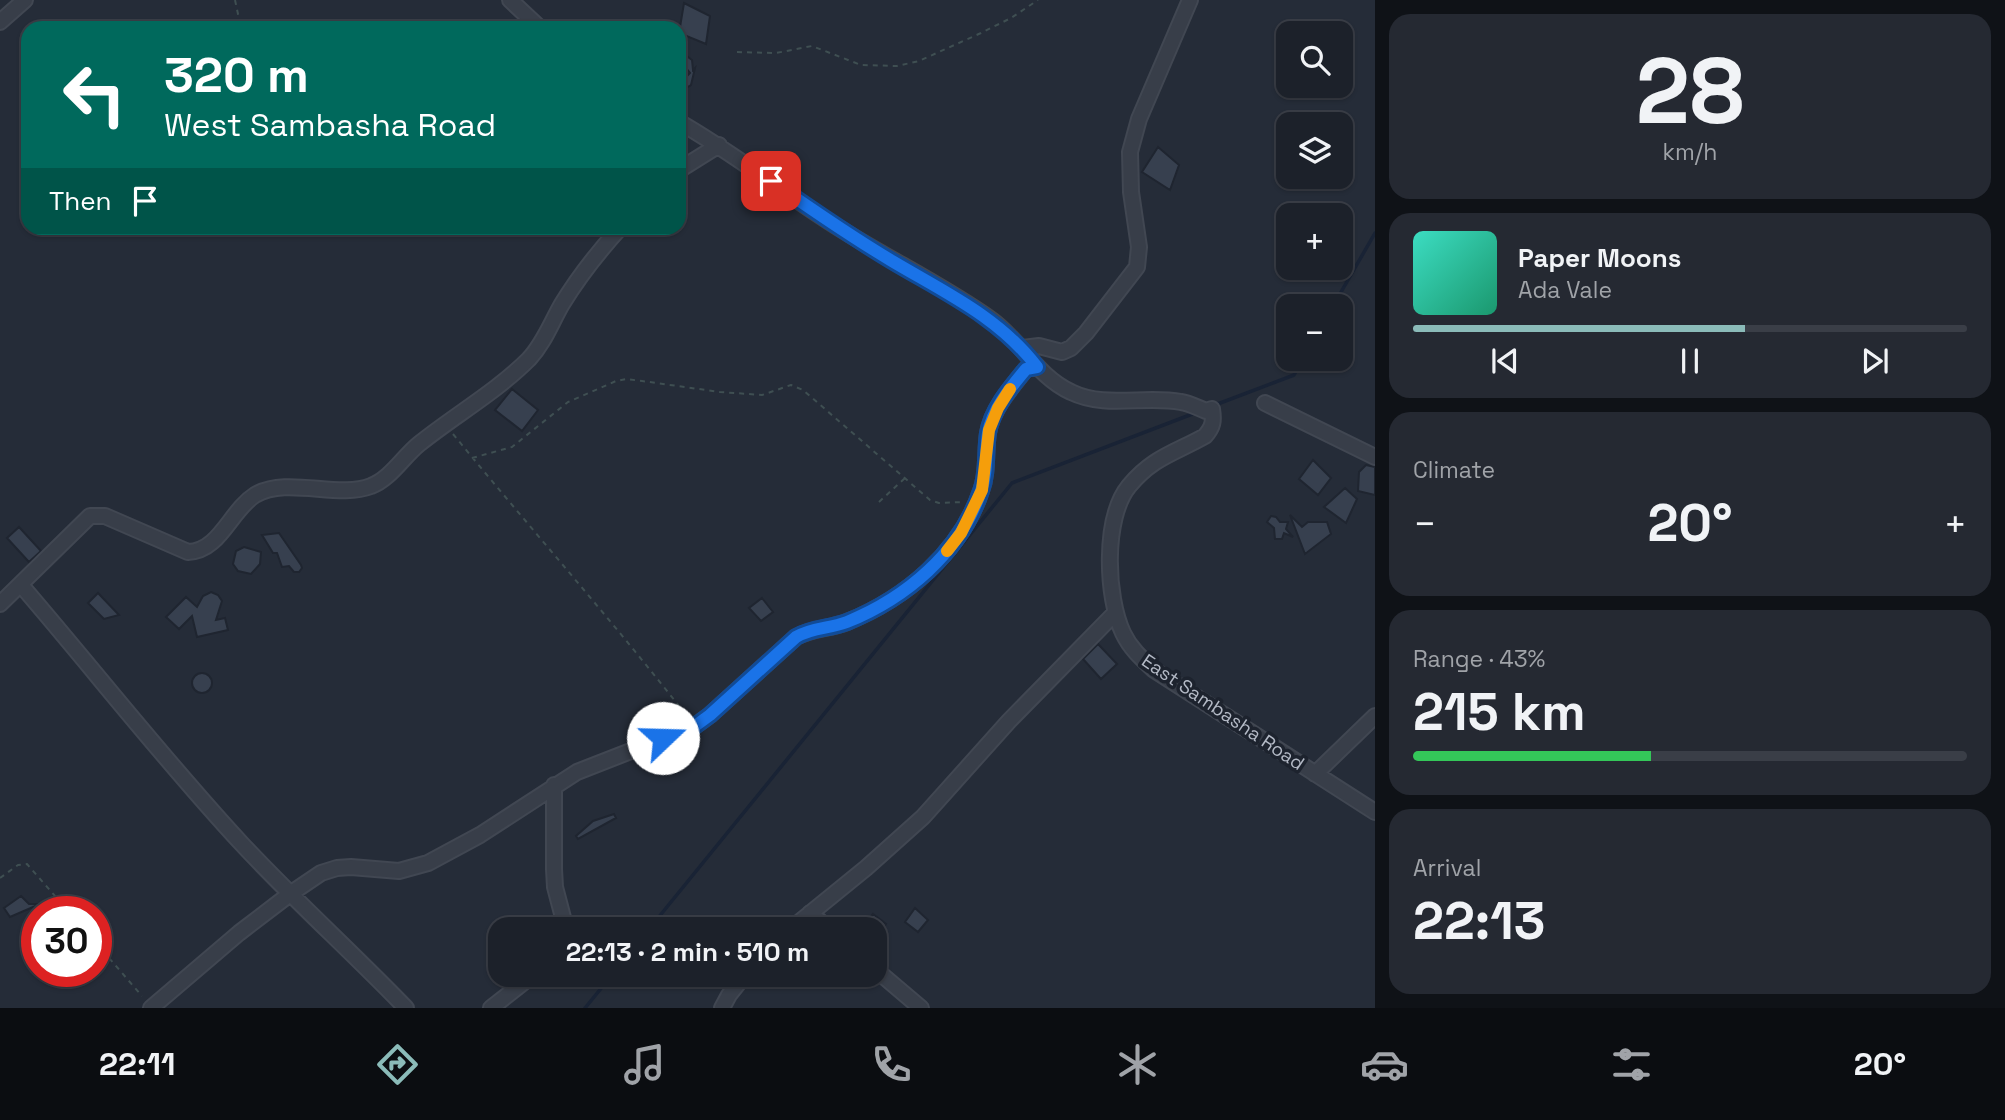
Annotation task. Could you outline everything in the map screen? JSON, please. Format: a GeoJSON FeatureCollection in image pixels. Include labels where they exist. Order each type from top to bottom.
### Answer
{"type":"FeatureCollection","features":[{"type":"Feature","properties":{"kind":"street"},"geometry":{"type":"LineString","coordinates":[[0,22],[25,0]]}},
{"type":"Feature","properties":{"kind":"street"},"geometry":{"type":"LineString","coordinates":[[510,0],[532,21]]}},
{"type":"Feature","properties":{"kind":"street"},"geometry":{"type":"LineString","coordinates":[[1023,348],[1039,346],[1062,352],[1071,348],[1086,333],[1137,267],[1140,255],[1131,192],[1130,152],[1139,119],[1190,0]]}},
{"type":"Feature","properties":{"kind":"street"},"geometry":{"type":"LineString","coordinates":[[152,1007],[239,933],[321,873],[351,867],[399,871],[428,863],[480,835],[554,785],[596,763],[695,726],[796,637],[810,629],[842,624],[864,615],[914,584],[954,543],[978,500],[985,474],[989,430],[998,408],[1026,369],[1037,367],[1023,348],[994,322],[825,219],[719,145],[686,126]]}},
{"type":"Feature","properties":{"kind":"street"},"geometry":{"type":"LineString","coordinates":[[686,166],[719,145]]}},
{"type":"Feature","properties":{"kind":"street"},"geometry":{"type":"LineString","coordinates":[[0,604],[90,516],[105,516],[188,552],[200,552],[208,547],[242,507],[256,495],[272,490],[298,488],[355,489],[382,480],[418,445],[528,359],[541,344],[575,285],[614,235]]}},
{"type":"Feature","properties":{"kind":"street","name":"East Sambasha Road"},"geometry":{"type":"LineString","coordinates":[[1037,367],[1054,382],[1081,396],[1118,402],[1164,400],[1184,402],[1206,411],[1212,409],[1214,420],[1205,436],[1156,460],[1127,488],[1116,510],[1112,529],[1111,569],[1116,612],[1126,639],[1133,651],[1154,670],[1375,812]]}},
{"type":"Feature","properties":{"kind":"street"},"geometry":{"type":"LineString","coordinates":[[1265,403],[1375,457]]}},
{"type":"Feature","properties":{"kind":"street"},"geometry":{"type":"LineString","coordinates":[[20,585],[155,747],[241,843],[406,1008]]}},
{"type":"Feature","properties":{"kind":"street"},"geometry":{"type":"LineString","coordinates":[[805,917],[923,817],[1009,721],[1116,612]]}},
{"type":"Feature","properties":{"kind":"street"},"geometry":{"type":"LineString","coordinates":[[1315,774],[1375,716]]}},
{"type":"Feature","properties":{"kind":"street"},"geometry":{"type":"LineString","coordinates":[[554,785],[555,887],[563,917]]}},
{"type":"Feature","properties":{"kind":"street"},"geometry":{"type":"LineString","coordinates":[[810,913],[815,917]]}},
{"type":"Feature","properties":{"kind":"street"},"geometry":{"type":"LineString","coordinates":[[887,979],[921,1008]]}},
{"type":"Feature","properties":{"kind":"street"},"geometry":{"type":"LineString","coordinates":[[491,1008],[518,987]]}},
{"type":"Feature","properties":{"kind":"street"},"geometry":{"type":"LineString","coordinates":[[722,1008],[735,987]]}},
{"type":"Feature","properties":{"kind":"path"},"geometry":{"type":"LineString","coordinates":[[235,0],[240,21]]}},
{"type":"Feature","properties":{"kind":"path"},"geometry":{"type":"LineString","coordinates":[[737,52],[776,53],[812,46],[861,65],[897,66],[919,61],[1011,19],[1038,0]]}},
{"type":"Feature","properties":{"kind":"path"},"geometry":{"type":"LineString","coordinates":[[472,458],[512,447],[568,402],[626,379],[762,395],[789,385],[803,390],[934,502],[978,500]]}},
{"type":"Feature","properties":{"kind":"path"},"geometry":{"type":"LineString","coordinates":[[445,425],[629,642],[695,726]]}},
{"type":"Feature","properties":{"kind":"path"},"geometry":{"type":"LineString","coordinates":[[879,502],[906,478]]}},
{"type":"Feature","properties":{"kind":"path"},"geometry":{"type":"LineString","coordinates":[[0,878],[18,864],[27,864],[55,896]]}},
{"type":"Feature","properties":{"kind":"path"},"geometry":{"type":"LineString","coordinates":[[112,961],[152,1007]]}},
{"type":"Feature","properties":{"kind":"building"},"geometry":{"type":"Polygon","coordinates":[[[684,3],[710,16],[706,44],[686,36],[686,21],[681,21],[684,3]]]}},
{"type":"Feature","properties":{"kind":"building"},"geometry":{"type":"Polygon","coordinates":[[[686,58],[692,60],[693,70],[695,68],[691,85],[686,88],[686,77],[690,73],[686,68],[686,58]]]}},
{"type":"Feature","properties":{"kind":"building"},"geometry":{"type":"Polygon","coordinates":[[[1158,147],[1179,165],[1170,190],[1142,172],[1158,147]]]}},
{"type":"Feature","properties":{"kind":"building"},"geometry":{"type":"Polygon","coordinates":[[[512,389],[538,410],[522,431],[495,410],[512,389]]]}},
{"type":"Feature","properties":{"kind":"building"},"geometry":{"type":"Polygon","coordinates":[[[1313,460],[1331,478],[1318,495],[1299,479],[1313,460]]]}},
{"type":"Feature","properties":{"kind":"building"},"geometry":{"type":"Polygon","coordinates":[[[1366,465],[1375,467],[1375,495],[1358,491],[1359,472],[1366,465]]]}},
{"type":"Feature","properties":{"kind":"building"},"geometry":{"type":"Polygon","coordinates":[[[1345,488],[1357,499],[1346,523],[1324,507],[1345,488]]]}},
{"type":"Feature","properties":{"kind":"building"},"geometry":{"type":"Polygon","coordinates":[[[1290,515],[1302,527],[1308,522],[1327,522],[1331,534],[1305,554],[1290,515]]]}},
{"type":"Feature","properties":{"kind":"building"},"geometry":{"type":"Polygon","coordinates":[[[1271,516],[1280,522],[1288,522],[1286,529],[1293,537],[1284,533],[1282,539],[1275,539],[1274,528],[1267,522],[1271,516]]]}},
{"type":"Feature","properties":{"kind":"building"},"geometry":{"type":"Polygon","coordinates":[[[19,527],[41,551],[29,562],[7,538],[19,527]]]}},
{"type":"Feature","properties":{"kind":"building"},"geometry":{"type":"Polygon","coordinates":[[[279,533],[301,565],[299,572],[294,572],[289,566],[282,567],[277,553],[273,553],[262,535],[279,533]]]}},
{"type":"Feature","properties":{"kind":"building"},"geometry":{"type":"Polygon","coordinates":[[[244,547],[261,552],[260,564],[251,574],[238,571],[233,564],[236,551],[244,547]]]}},
{"type":"Feature","properties":{"kind":"building"},"geometry":{"type":"Polygon","coordinates":[[[211,592],[218,595],[222,601],[216,620],[225,618],[228,630],[197,637],[192,616],[179,629],[166,617],[186,597],[197,607],[203,596],[211,592]]]}},
{"type":"Feature","properties":{"kind":"building"},"geometry":{"type":"Polygon","coordinates":[[[98,593],[119,615],[104,619],[88,603],[98,593]]]}},
{"type":"Feature","properties":{"kind":"building"},"geometry":{"type":"Polygon","coordinates":[[[762,598],[773,612],[761,621],[749,608],[762,598]]]}},
{"type":"Feature","properties":{"kind":"building"},"geometry":{"type":"Polygon","coordinates":[[[1098,644],[1117,664],[1101,679],[1083,659],[1098,644]]]}},
{"type":"Feature","properties":{"kind":"building"},"geometry":{"type":"Polygon","coordinates":[[[198,673],[206,673],[212,683],[206,693],[198,693],[192,687],[192,679],[198,673]]]}},
{"type":"Feature","properties":{"kind":"building"},"geometry":{"type":"Polygon","coordinates":[[[614,814],[616,818],[578,839],[576,836],[593,821],[614,814]]]}},
{"type":"Feature","properties":{"kind":"building"},"geometry":{"type":"Polygon","coordinates":[[[21,896],[21,912],[10,917],[4,908],[21,896]]]}},
{"type":"Feature","properties":{"kind":"building"},"geometry":{"type":"Polygon","coordinates":[[[915,908],[928,920],[918,932],[905,922],[915,908]]]}},
{"type":"Feature","properties":{"kind":"waterway"},"geometry":{"type":"LineString","coordinates":[[1340,294],[1375,233]]}},
{"type":"Feature","properties":{"kind":"waterway"},"geometry":{"type":"LineString","coordinates":[[1215,405],[1294,375],[1296,371]]}},
{"type":"Feature","properties":{"kind":"waterway"},"geometry":{"type":"LineString","coordinates":[[659,917],[1012,483],[1195,413]]}},
{"type":"Feature","properties":{"kind":"waterway"},"geometry":{"type":"LineString","coordinates":[[585,1008],[602,987]]}},
{"type":"Feature","properties":{"kind":"slow traffic"},"geometry":{"type":"LineString","coordinates":[[947,551],[961,533],[982,490],[989,430],[1010,389]]}},
{"type":"Feature","properties":{"kind":"route"},"geometry":{"type":"LineString","coordinates":[[663,738],[695,726],[710,715],[796,637],[810,629],[842,624],[864,615],[899,595],[923,577],[954,543],[978,500],[985,474],[989,430],[998,408],[1026,369],[1037,367],[1023,348],[994,322],[825,219],[771,181]]}}]}
